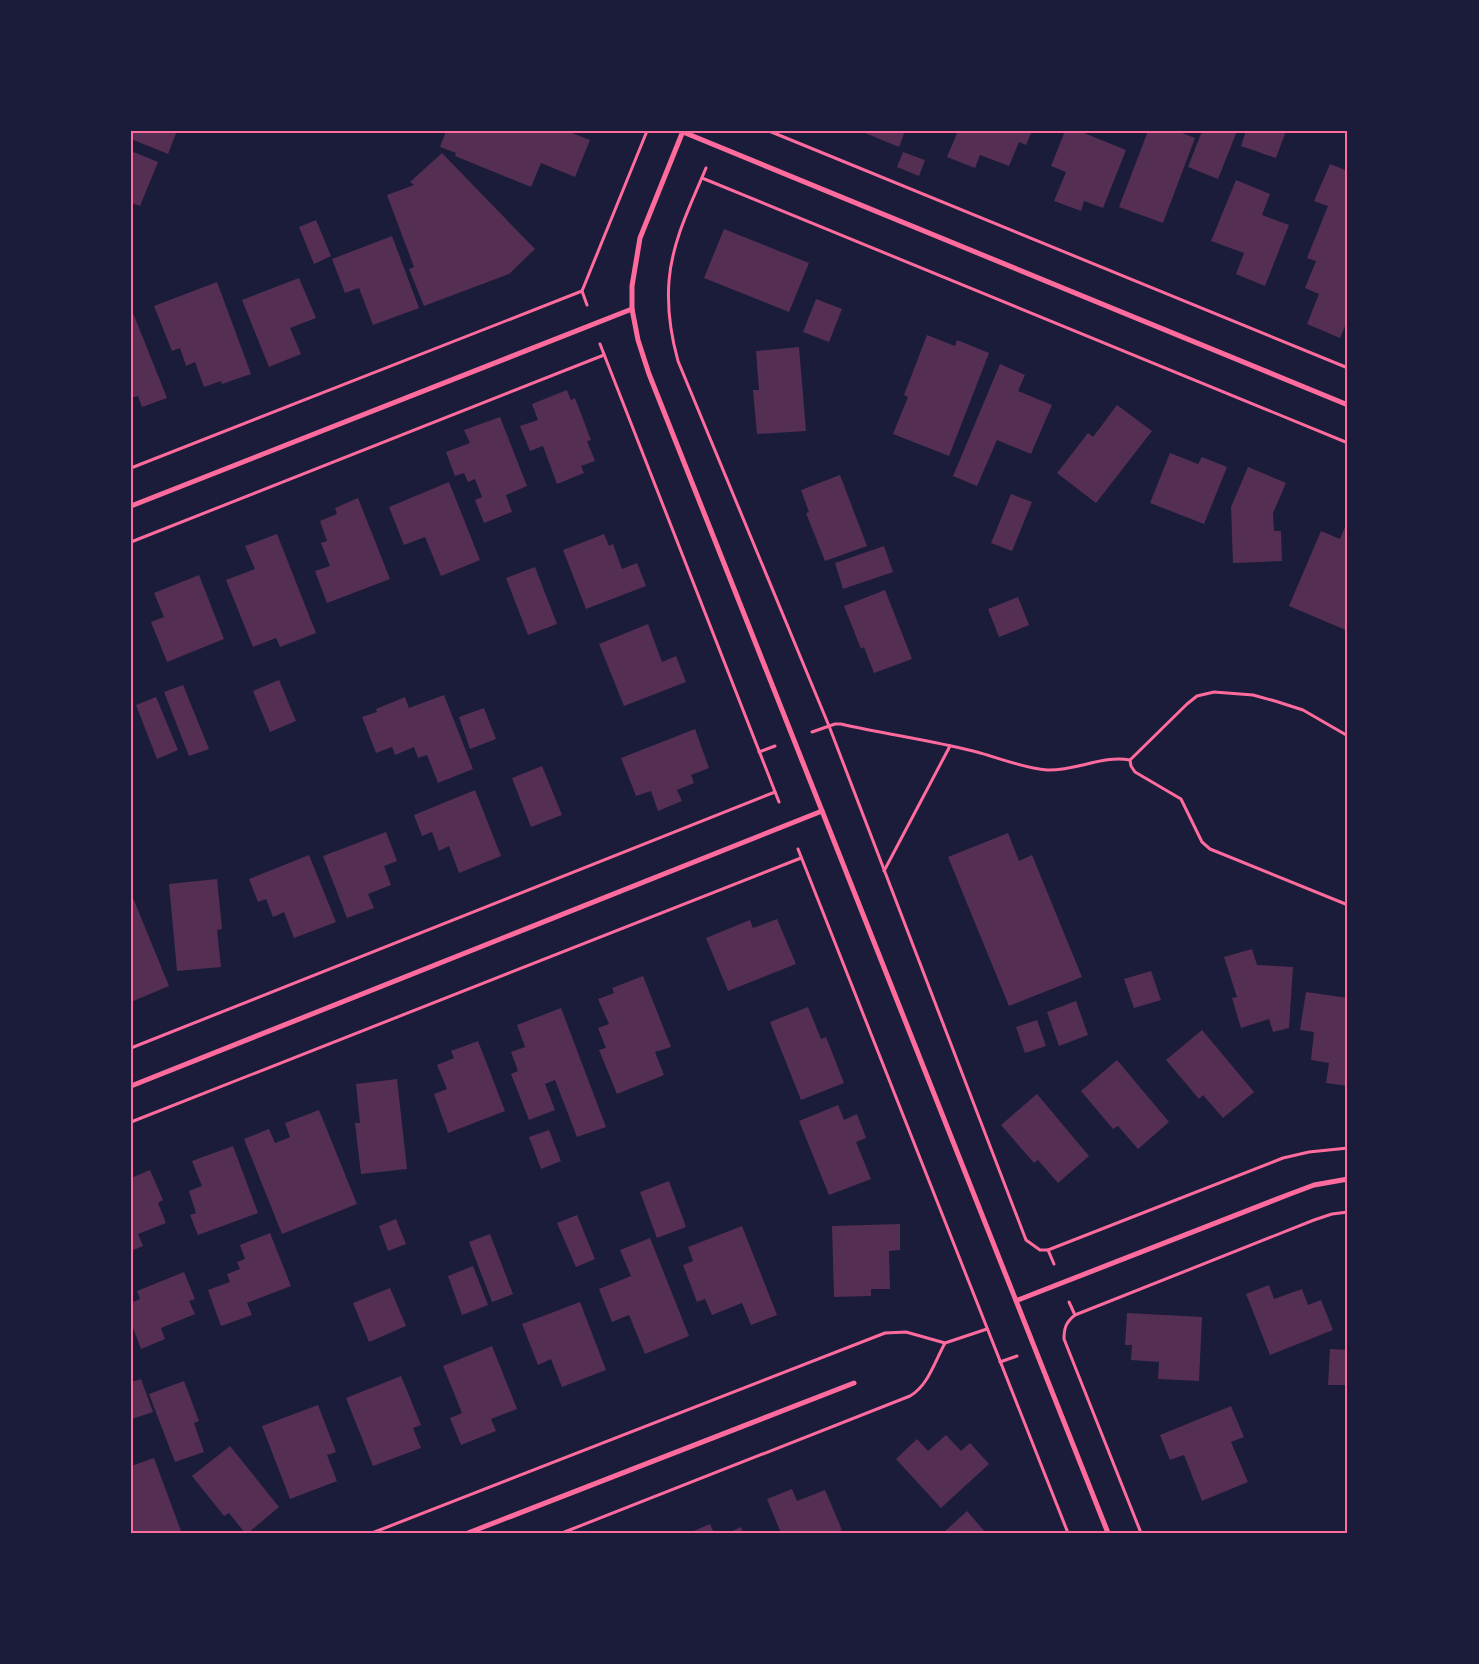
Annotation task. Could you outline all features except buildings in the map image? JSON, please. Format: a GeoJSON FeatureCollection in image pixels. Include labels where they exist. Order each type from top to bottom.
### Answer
{"type":"FeatureCollection","features":[{"type":"Feature","properties":{"kind":"street"},"geometry":{"type":"LineString","coordinates":[[1108,1533],[1018,1300],[649,374],[638,340],[632,309],[632,286],[640,238],[683,132],[1348,405]]}},
{"type":"Feature","properties":{"kind":"street"},"geometry":{"type":"LineString","coordinates":[[131,506],[632,309]]}},
{"type":"Feature","properties":{"kind":"street"},"geometry":{"type":"LineString","coordinates":[[131,1086],[822,810]]}},
{"type":"Feature","properties":{"kind":"street"},"geometry":{"type":"LineString","coordinates":[[1018,1300],[1314,1185],[1348,1179]]}},
{"type":"Feature","properties":{"kind":"street"},"geometry":{"type":"LineString","coordinates":[[468,1533],[854,1383]]}},
{"type":"Feature","properties":{"kind":"path"},"geometry":{"type":"LineString","coordinates":[[588,306],[582,291],[647,131]]}},
{"type":"Feature","properties":{"kind":"path"},"geometry":{"type":"LineString","coordinates":[[769,131],[1348,368]]}},
{"type":"Feature","properties":{"kind":"path"},"geometry":{"type":"LineString","coordinates":[[706,168],[679,234],[669,280],[669,301],[674,344],[685,380],[829,726],[1026,1240],[1040,1250],[1048,1250],[1283,1158],[1309,1152],[1348,1148]]}},
{"type":"Feature","properties":{"kind":"path"},"geometry":{"type":"LineString","coordinates":[[702,178],[1348,443]]}},
{"type":"Feature","properties":{"kind":"path"},"geometry":{"type":"LineString","coordinates":[[131,468],[582,291]]}},
{"type":"Feature","properties":{"kind":"path"},"geometry":{"type":"LineString","coordinates":[[600,344],[779,802]]}},
{"type":"Feature","properties":{"kind":"path"},"geometry":{"type":"LineString","coordinates":[[131,542],[604,355]]}},
{"type":"Feature","properties":{"kind":"path"},"geometry":{"type":"LineString","coordinates":[[1348,736],[1303,710],[1253,695],[1214,692],[1197,696],[1187,704],[1130,760],[1130,766],[1135,772],[1181,799],[1202,842],[1210,849],[1348,905]]}},
{"type":"Feature","properties":{"kind":"path"},"geometry":{"type":"LineString","coordinates":[[809,733],[841,724],[950,746],[1036,769],[1060,770],[1108,759],[1130,760]]}},
{"type":"Feature","properties":{"kind":"path"},"geometry":{"type":"LineString","coordinates":[[760,752],[776,745]]}},
{"type":"Feature","properties":{"kind":"path"},"geometry":{"type":"LineString","coordinates":[[884,871],[950,746]]}},
{"type":"Feature","properties":{"kind":"path"},"geometry":{"type":"LineString","coordinates":[[131,1048],[775,792]]}},
{"type":"Feature","properties":{"kind":"path"},"geometry":{"type":"LineString","coordinates":[[798,849],[1068,1533]]}},
{"type":"Feature","properties":{"kind":"path"},"geometry":{"type":"LineString","coordinates":[[131,1122],[802,858]]}},
{"type":"Feature","properties":{"kind":"path"},"geometry":{"type":"LineString","coordinates":[[1141,1533],[1064,1339],[1064,1329],[1069,1320],[1074,1315],[1314,1220],[1332,1214],[1348,1212]]}},
{"type":"Feature","properties":{"kind":"path"},"geometry":{"type":"LineString","coordinates":[[1048,1250],[1055,1267]]}},
{"type":"Feature","properties":{"kind":"path"},"geometry":{"type":"LineString","coordinates":[[1068,1299],[1074,1315]]}},
{"type":"Feature","properties":{"kind":"path"},"geometry":{"type":"LineString","coordinates":[[372,1533],[886,1333],[906,1332],[945,1343],[987,1329]]}},
{"type":"Feature","properties":{"kind":"path"},"geometry":{"type":"LineString","coordinates":[[562,1533],[910,1396],[918,1391],[925,1382],[945,1343]]}},
{"type":"Feature","properties":{"kind":"path"},"geometry":{"type":"LineString","coordinates":[[1000,1362],[1018,1356]]}}]}
